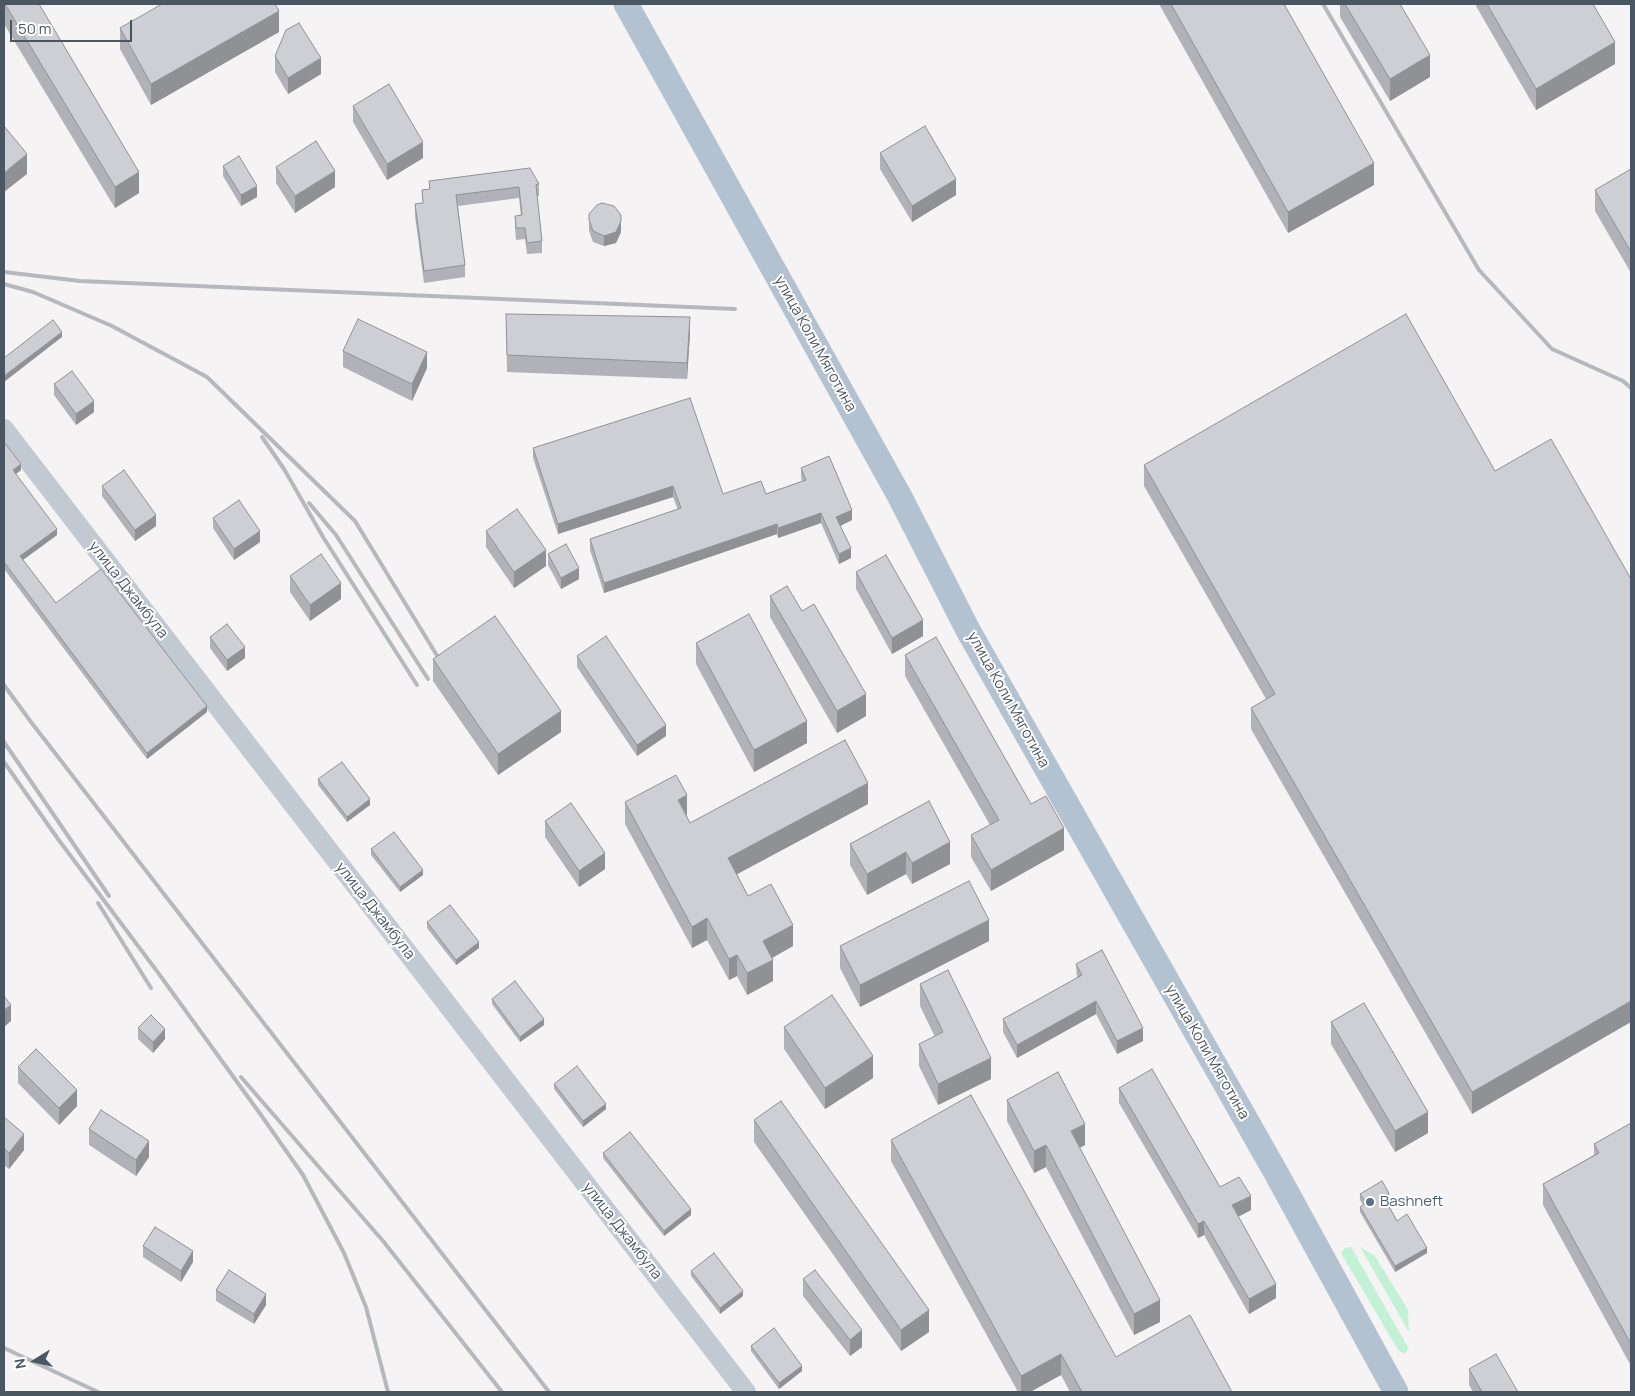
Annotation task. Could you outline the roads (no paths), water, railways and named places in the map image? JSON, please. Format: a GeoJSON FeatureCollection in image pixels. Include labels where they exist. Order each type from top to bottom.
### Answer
{"type":"FeatureCollection","features":[{"type":"Feature","properties":{"kind":"main road","name":"улица Коли Мяготина"},"geometry":{"type":"LineString","coordinates":[[626,4],[900,497],[969,632],[1275,1172],[1396,1392]]}},
{"type":"Feature","properties":{"kind":"street","name":"улица Джамбула"},"geometry":{"type":"LineString","coordinates":[[4,429],[746,1392]]}},
{"type":"Feature","properties":{"kind":"railway"},"geometry":{"type":"LineString","coordinates":[[1323,4],[1479,270],[1552,349],[1623,381],[1631,388]]}},
{"type":"Feature","properties":{"kind":"railway"},"geometry":{"type":"LineString","coordinates":[[4,272],[80,281],[735,309]]}},
{"type":"Feature","properties":{"kind":"railway"},"geometry":{"type":"LineString","coordinates":[[4,284],[33,292],[112,326],[207,377],[355,521],[444,667]]}},
{"type":"Feature","properties":{"kind":"railway"},"geometry":{"type":"LineString","coordinates":[[262,437],[284,469],[323,537],[417,685]]}},
{"type":"Feature","properties":{"kind":"railway"},"geometry":{"type":"LineString","coordinates":[[309,503],[336,535],[428,679]]}},
{"type":"Feature","properties":{"kind":"railway"},"geometry":{"type":"LineString","coordinates":[[4,685],[549,1392]]}},
{"type":"Feature","properties":{"kind":"railway"},"geometry":{"type":"LineString","coordinates":[[4,742],[109,896]]}},
{"type":"Feature","properties":{"kind":"railway"},"geometry":{"type":"LineString","coordinates":[[4,762],[303,1175],[344,1253],[366,1307],[388,1392]]}},
{"type":"Feature","properties":{"kind":"railway"},"geometry":{"type":"LineString","coordinates":[[98,903],[151,988]]}},
{"type":"Feature","properties":{"kind":"railway"},"geometry":{"type":"LineString","coordinates":[[241,1077],[383,1241],[502,1392]]}},
{"type":"Feature","properties":{"kind":"railway"},"geometry":{"type":"LineString","coordinates":[[4,1348],[98,1392]]}},
{"type":"Feature","properties":{"kind":"place","name":"Bashneft"},"geometry":{"type":"Point","coordinates":[1370,1202]}}]}
